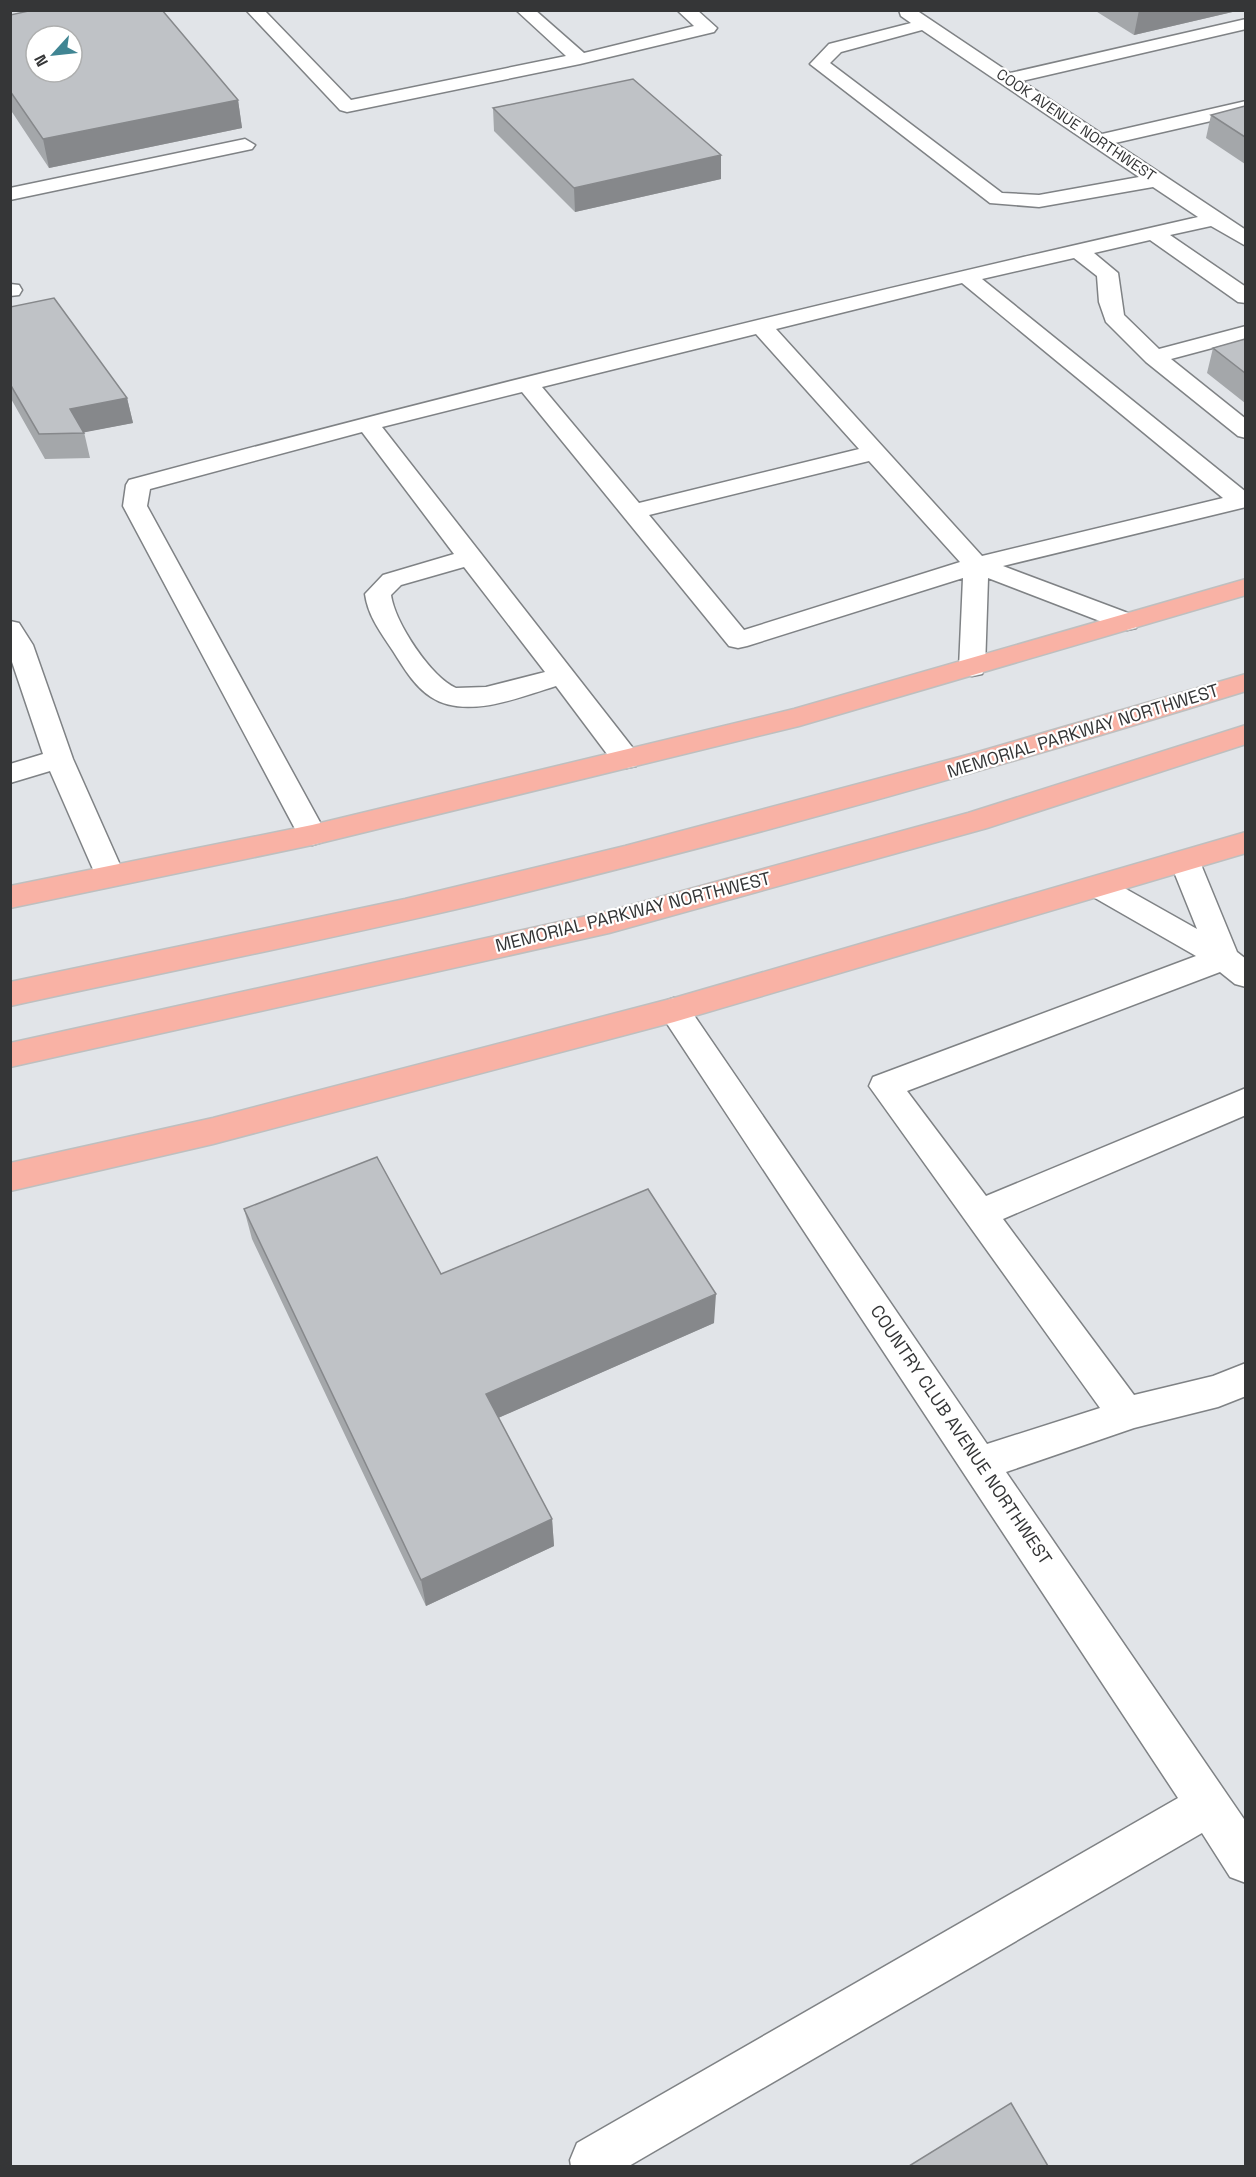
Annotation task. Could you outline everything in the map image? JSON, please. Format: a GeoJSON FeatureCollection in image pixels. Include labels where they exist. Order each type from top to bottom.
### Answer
{"type":"FeatureCollection","features":[{"type":"Feature","properties":{"kind":"highway"},"geometry":{"type":"LineString","coordinates":[[10,897],[312,835],[799,717],[1245,587]]}},
{"type":"Feature","properties":{"kind":"highway","name":"MEMORIAL PARKWAY NORTHWEST"},"geometry":{"type":"LineString","coordinates":[[10,994],[534,880],[690,841],[833,804],[1245,682]]}},
{"type":"Feature","properties":{"kind":"highway","name":"MEMORIAL PARKWAY NORTHWEST"},"geometry":{"type":"LineString","coordinates":[[10,1056],[609,922],[976,820],[1245,734]]}},
{"type":"Feature","properties":{"kind":"highway"},"geometry":{"type":"LineString","coordinates":[[10,1177],[213,1131],[674,1010],[1185,862],[1245,842]]}},
{"type":"Feature","properties":{"kind":"street"},"geometry":{"type":"LineString","coordinates":[[254,10],[347,106],[580,59],[708,28],[685,10]]}},
{"type":"Feature","properties":{"kind":"street"},"geometry":{"type":"LineString","coordinates":[[524,10],[580,59]]}},
{"type":"Feature","properties":{"kind":"street","name":"COOK AVENUE NORTHWEST"},"geometry":{"type":"LineString","coordinates":[[906,10],[1245,240]]}},
{"type":"Feature","properties":{"kind":"street"},"geometry":{"type":"LineString","coordinates":[[926,24],[835,48],[819,64],[997,199],[1039,201],[1157,180]]}},
{"type":"Feature","properties":{"kind":"street"},"geometry":{"type":"LineString","coordinates":[[1008,79],[1245,24]]}},
{"type":"Feature","properties":{"kind":"street"},"geometry":{"type":"LineString","coordinates":[[1098,141],[1245,107]]}},
{"type":"Feature","properties":{"kind":"street"},"geometry":{"type":"LineString","coordinates":[[10,194],[245,145]]}},
{"type":"Feature","properties":{"kind":"street"},"geometry":{"type":"LineString","coordinates":[[312,835],[135,506],[138,485],[368,423],[966,276],[1214,219]]}},
{"type":"Feature","properties":{"kind":"street"},"geometry":{"type":"LineString","coordinates":[[1153,233],[1245,297]]}},
{"type":"Feature","properties":{"kind":"street"},"geometry":{"type":"LineString","coordinates":[[1077,250],[1107,273],[1114,317],[1245,431]]}},
{"type":"Feature","properties":{"kind":"street"},"geometry":{"type":"LineString","coordinates":[[528,384],[738,640],[920,585],[976,565],[1242,501],[966,276]]}},
{"type":"Feature","properties":{"kind":"street"},"geometry":{"type":"LineString","coordinates":[[762,327],[976,565],[1127,622]]}},
{"type":"Feature","properties":{"kind":"street"},"geometry":{"type":"LineString","coordinates":[[1160,355],[1245,332]]}},
{"type":"Feature","properties":{"kind":"street"},"geometry":{"type":"LineString","coordinates":[[1160,355],[1245,419]]}},
{"type":"Feature","properties":{"kind":"street"},"geometry":{"type":"LineString","coordinates":[[368,423],[626,759]]}},
{"type":"Feature","properties":{"kind":"street"},"geometry":{"type":"LineString","coordinates":[[632,512],[875,452]]}},
{"type":"Feature","properties":{"kind":"street"},"geometry":{"type":"LineString","coordinates":[[470,557],[392,580],[378,594],[379,610],[424,678],[447,695],[472,697],[495,694],[562,676]]}},
{"type":"Feature","properties":{"kind":"street"},"geometry":{"type":"LineString","coordinates":[[972,668],[976,565]]}},
{"type":"Feature","properties":{"kind":"street"},"geometry":{"type":"LineString","coordinates":[[10,630],[20,645],[59,759],[110,876]]}},
{"type":"Feature","properties":{"kind":"street"},"geometry":{"type":"LineString","coordinates":[[10,774],[59,759]]}},
{"type":"Feature","properties":{"kind":"street"},"geometry":{"type":"LineString","coordinates":[[1185,862],[1235,967]]}},
{"type":"Feature","properties":{"kind":"street"},"geometry":{"type":"LineString","coordinates":[[1099,887],[1235,967]]}},
{"type":"Feature","properties":{"kind":"street"},"geometry":{"type":"LineString","coordinates":[[1126,1413],[981,1213],[885,1086],[1235,967]]}},
{"type":"Feature","properties":{"kind":"street","name":"COUNTRY CLUB AVENUE NORTHWEST"},"geometry":{"type":"LineString","coordinates":[[674,1010],[980,1462],[1245,1861]]}},
{"type":"Feature","properties":{"kind":"street"},"geometry":{"type":"LineString","coordinates":[[981,1213],[1245,1101]]}},
{"type":"Feature","properties":{"kind":"street"},"geometry":{"type":"LineString","coordinates":[[980,1462],[1113,1420],[1126,1413],[1218,1391],[1245,1379]]}},
{"type":"Feature","properties":{"kind":"street"},"geometry":{"type":"LineString","coordinates":[[595,2166],[594,2160],[1208,1805]]}},
{"type":"Feature","properties":{"kind":"building"},"geometry":{"type":"Polygon","coordinates":[[[33,10],[162,10],[238,100],[43,139],[10,91],[10,15],[33,10]]]}},
{"type":"Feature","properties":{"kind":"building"},"geometry":{"type":"Polygon","coordinates":[[[633,79],[721,155],[574,188],[493,108],[633,79]]]}},
{"type":"Feature","properties":{"kind":"building"},"geometry":{"type":"Polygon","coordinates":[[[1245,106],[1245,137],[1211,115],[1245,106]]]}},
{"type":"Feature","properties":{"kind":"building"},"geometry":{"type":"Polygon","coordinates":[[[54,298],[127,398],[70,409],[84,433],[39,434],[10,384],[10,307],[54,298]]]}},
{"type":"Feature","properties":{"kind":"building"},"geometry":{"type":"Polygon","coordinates":[[[1245,339],[1245,373],[1213,348],[1245,339]]]}},
{"type":"Feature","properties":{"kind":"building"},"geometry":{"type":"Polygon","coordinates":[[[377,1157],[441,1274],[648,1189],[716,1294],[486,1394],[552,1519],[421,1580],[244,1209],[377,1157]]]}},
{"type":"Feature","properties":{"kind":"building"},"geometry":{"type":"Polygon","coordinates":[[[1011,2103],[1048,2166],[909,2166],[1011,2103]]]}}]}
